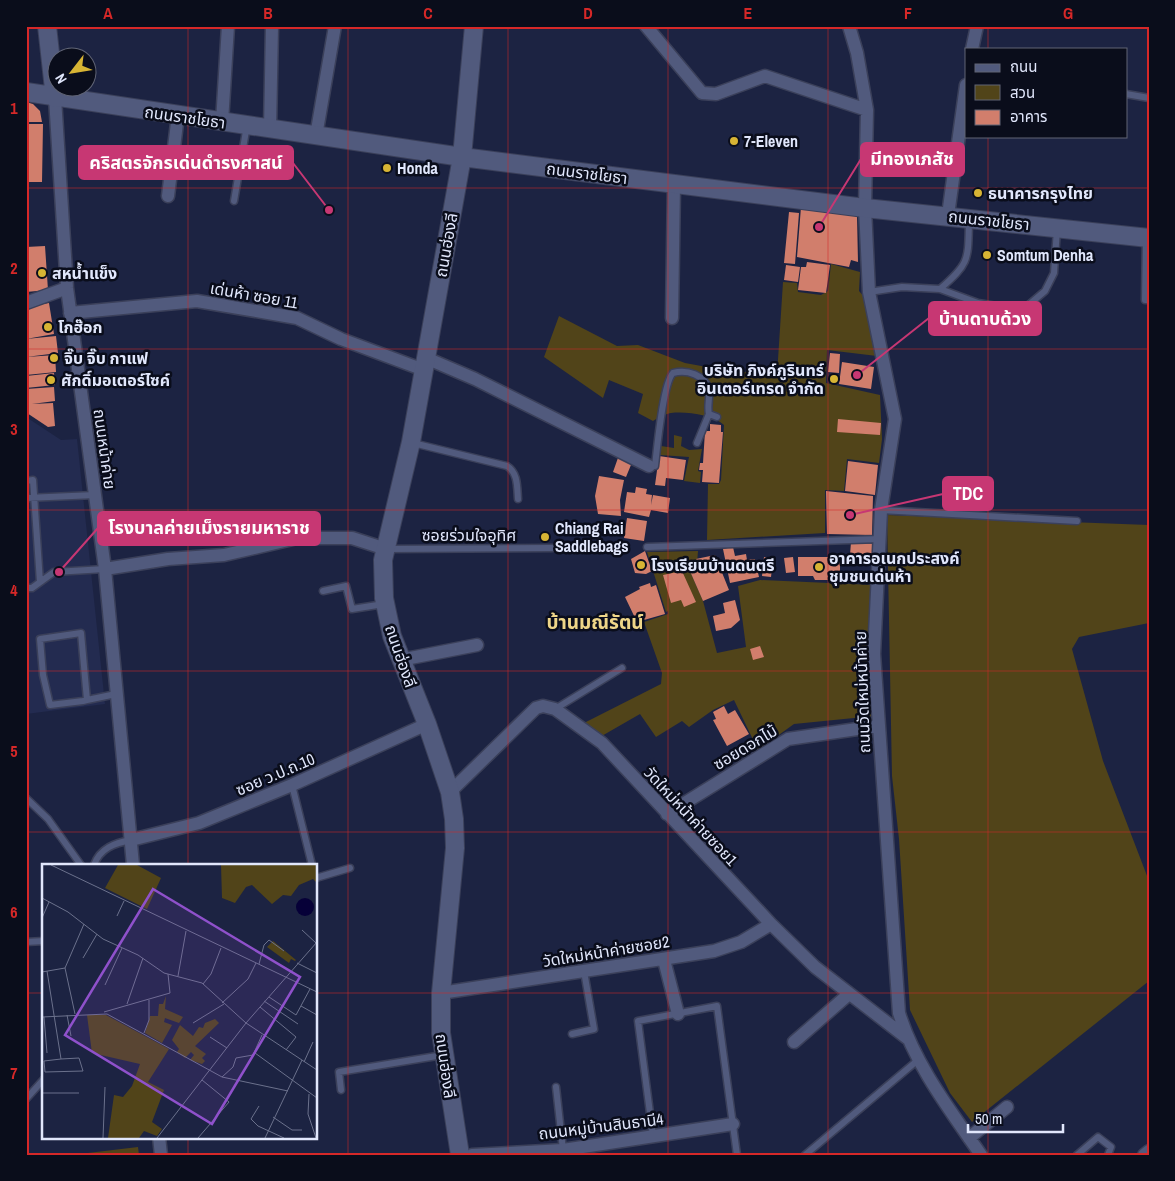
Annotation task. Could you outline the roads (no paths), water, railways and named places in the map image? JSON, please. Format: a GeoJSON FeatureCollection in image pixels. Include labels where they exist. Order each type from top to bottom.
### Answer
{"type":"FeatureCollection","features":[{"type":"Feature","properties":{"kind":"street"},"geometry":{"type":"LineString","coordinates":[[47,26],[49,48]]}},
{"type":"Feature","properties":{"kind":"street"},"geometry":{"type":"LineString","coordinates":[[222,122],[228,26]]}},
{"type":"Feature","properties":{"kind":"street"},"geometry":{"type":"LineString","coordinates":[[270,129],[272,26]]}},
{"type":"Feature","properties":{"kind":"street"},"geometry":{"type":"LineString","coordinates":[[316,136],[335,26]]}},
{"type":"Feature","properties":{"kind":"street","name":"ถนนฮ่องลี"},"geometry":{"type":"LineString","coordinates":[[460,1155],[443,1055],[440,993],[455,848],[450,792],[427,724],[400,660],[385,604],[383,560],[411,442],[462,157],[474,26]]}},
{"type":"Feature","properties":{"kind":"street"},"geometry":{"type":"LineString","coordinates":[[646,26],[702,93],[716,94],[765,76],[867,110]]}},
{"type":"Feature","properties":{"kind":"street","name":"ถนนวัดใหม่หน้าค่าย"},"geometry":{"type":"LineString","coordinates":[[849,26],[857,53],[867,110],[866,208],[869,292],[895,419],[881,510],[874,654],[899,1013],[907,1038],[918,1060],[981,1155]]}},
{"type":"Feature","properties":{"kind":"street"},"geometry":{"type":"LineString","coordinates":[[972,48],[977,26]]}},
{"type":"Feature","properties":{"kind":"street","name":"ถนนราชโยธา"},"geometry":{"type":"LineString","coordinates":[[26,92],[48,97]]}},
{"type":"Feature","properties":{"kind":"street"},"geometry":{"type":"LineString","coordinates":[[948,215],[965,92]]}},
{"type":"Feature","properties":{"kind":"street","name":"ถนนราชโยธา"},"geometry":{"type":"LineString","coordinates":[[55,98],[462,157],[866,208],[948,215],[1147,238]]}},
{"type":"Feature","properties":{"kind":"street","name":"ถนนหน้าค่าย"},"geometry":{"type":"LineString","coordinates":[[55,98],[67,288],[105,569],[134,864]]}},
{"type":"Feature","properties":{"kind":"street"},"geometry":{"type":"LineString","coordinates":[[168,196],[178,115]]}},
{"type":"Feature","properties":{"kind":"street"},"geometry":{"type":"LineString","coordinates":[[672,318],[674,184]]}},
{"type":"Feature","properties":{"kind":"street"},"geometry":{"type":"LineString","coordinates":[[26,303],[67,288]]}},
{"type":"Feature","properties":{"kind":"street","name":"เด่นห้า ซอย 11"},"geometry":{"type":"LineString","coordinates":[[70,313],[196,301],[296,318],[340,339],[475,379],[649,466]]}},
{"type":"Feature","properties":{"kind":"street"},"geometry":{"type":"LineString","coordinates":[[105,569],[168,559],[224,555],[297,538],[352,538],[386,549]]}},
{"type":"Feature","properties":{"kind":"street"},"geometry":{"type":"LineString","coordinates":[[400,660],[477,645]]}},
{"type":"Feature","properties":{"kind":"street"},"geometry":{"type":"LineString","coordinates":[[450,792],[536,708],[543,706],[555,709]]}},
{"type":"Feature","properties":{"kind":"street","name":"วัดใหม่หน้าค่ายซอย1"},"geometry":{"type":"LineString","coordinates":[[555,709],[602,743],[771,924],[815,967],[907,1038]]}},
{"type":"Feature","properties":{"kind":"street","name":"ซอย ว.ป.ถ.10"},"geometry":{"type":"LineString","coordinates":[[131,840],[199,823],[292,785],[427,724]]}},
{"type":"Feature","properties":{"kind":"street","name":"ซอยดอกไม้"},"geometry":{"type":"LineString","coordinates":[[667,814],[788,739],[878,726]]}},
{"type":"Feature","properties":{"kind":"street","name":"วัดใหม่หน้าค่ายซอย2"},"geometry":{"type":"LineString","coordinates":[[440,993],[714,951],[741,942],[771,924]]}},
{"type":"Feature","properties":{"kind":"street"},"geometry":{"type":"LineString","coordinates":[[664,960],[678,1014]]}},
{"type":"Feature","properties":{"kind":"street"},"geometry":{"type":"LineString","coordinates":[[794,1042],[849,994]]}},
{"type":"Feature","properties":{"kind":"street"},"geometry":{"type":"LineString","coordinates":[[969,1138],[1007,1107]]}},
{"type":"Feature","properties":{"kind":"street","name":"ถนนหมู่บ้านสินธานี4"},"geometry":{"type":"LineString","coordinates":[[472,1155],[563,1150],[733,1124]]}},
{"type":"Feature","properties":{"kind":"street"},"geometry":{"type":"LineString","coordinates":[[159,1138],[161,1155]]}},
{"type":"Feature","properties":{"kind":"street"},"geometry":{"type":"LineString","coordinates":[[1144,1155],[1149,1151]]}},
{"type":"Feature","properties":{"kind":"lane"},"geometry":{"type":"LineString","coordinates":[[1128,94],[1149,98]]}},
{"type":"Feature","properties":{"kind":"lane"},"geometry":{"type":"LineString","coordinates":[[234,201],[247,126]]}},
{"type":"Feature","properties":{"kind":"lane"},"geometry":{"type":"LineString","coordinates":[[940,289],[961,271],[968,257],[969,218]]}},
{"type":"Feature","properties":{"kind":"lane"},"geometry":{"type":"LineString","coordinates":[[869,292],[902,287],[940,289],[978,303],[1009,308],[1025,308],[1045,291],[1054,273],[1057,228]]}},
{"type":"Feature","properties":{"kind":"lane"},"geometry":{"type":"LineString","coordinates":[[1147,238],[1145,300],[1149,300]]}},
{"type":"Feature","properties":{"kind":"lane"},"geometry":{"type":"LineString","coordinates":[[26,297],[41,298]]}},
{"type":"Feature","properties":{"kind":"lane"},"geometry":{"type":"LineString","coordinates":[[649,466],[656,466],[663,406],[669,377],[674,372],[689,372],[704,381],[708,389],[709,414],[697,443]]}},
{"type":"Feature","properties":{"kind":"lane"},"geometry":{"type":"LineString","coordinates":[[709,414],[717,417]]}},
{"type":"Feature","properties":{"kind":"lane"},"geometry":{"type":"LineString","coordinates":[[411,442],[507,466],[514,470],[516,476],[518,499]]}},
{"type":"Feature","properties":{"kind":"lane"},"geometry":{"type":"LineString","coordinates":[[26,481],[33,480],[40,582]]}},
{"type":"Feature","properties":{"kind":"lane"},"geometry":{"type":"LineString","coordinates":[[26,498],[95,495]]}},
{"type":"Feature","properties":{"kind":"lane"},"geometry":{"type":"LineString","coordinates":[[881,510],[1077,521]]}},
{"type":"Feature","properties":{"kind":"lane"},"geometry":{"type":"LineString","coordinates":[[647,547],[881,539]]}},
{"type":"Feature","properties":{"kind":"lane","name":"ซอยร่วมใจอุทิศ"},"geometry":{"type":"LineString","coordinates":[[386,549],[552,548]]}},
{"type":"Feature","properties":{"kind":"lane"},"geometry":{"type":"LineString","coordinates":[[26,588],[32,588],[54,572],[105,569]]}},
{"type":"Feature","properties":{"kind":"lane"},"geometry":{"type":"LineString","coordinates":[[323,591],[346,586],[352,609],[385,604]]}},
{"type":"Feature","properties":{"kind":"lane"},"geometry":{"type":"LineString","coordinates":[[87,700],[81,633],[40,639],[43,675],[50,705],[87,700],[116,694]]}},
{"type":"Feature","properties":{"kind":"lane"},"geometry":{"type":"LineString","coordinates":[[555,709],[622,668]]}},
{"type":"Feature","properties":{"kind":"lane"},"geometry":{"type":"LineString","coordinates":[[292,785],[312,864]]}},
{"type":"Feature","properties":{"kind":"lane"},"geometry":{"type":"LineString","coordinates":[[26,798],[48,819],[80,864]]}},
{"type":"Feature","properties":{"kind":"lane"},"geometry":{"type":"LineString","coordinates":[[94,864],[97,857],[114,843],[131,840]]}},
{"type":"Feature","properties":{"kind":"lane"},"geometry":{"type":"LineString","coordinates":[[318,877],[350,868]]}},
{"type":"Feature","properties":{"kind":"lane"},"geometry":{"type":"LineString","coordinates":[[26,942],[42,942]]}},
{"type":"Feature","properties":{"kind":"lane"},"geometry":{"type":"LineString","coordinates":[[572,1034],[594,1029],[584,972]]}},
{"type":"Feature","properties":{"kind":"lane"},"geometry":{"type":"LineString","coordinates":[[653,1136],[638,1021],[717,1006],[737,1155]]}},
{"type":"Feature","properties":{"kind":"lane"},"geometry":{"type":"LineString","coordinates":[[341,1090],[338,1072],[443,1055]]}},
{"type":"Feature","properties":{"kind":"lane"},"geometry":{"type":"LineString","coordinates":[[805,1155],[918,1060]]}},
{"type":"Feature","properties":{"kind":"lane"},"geometry":{"type":"LineString","coordinates":[[26,1099],[42,1081]]}},
{"type":"Feature","properties":{"kind":"lane"},"geometry":{"type":"LineString","coordinates":[[556,1087],[563,1150]]}},
{"type":"Feature","properties":{"kind":"lane"},"geometry":{"type":"LineString","coordinates":[[1076,1155],[1098,1137],[1111,1147],[1108,1155]]}},
{"type":"Feature","properties":{"kind":"place","name":"7-Eleven"},"geometry":{"type":"Point","coordinates":[734,141]}},
{"type":"Feature","properties":{"kind":"place","name":"Honda"},"geometry":{"type":"Point","coordinates":[387,168]}},
{"type":"Feature","properties":{"kind":"place","name":"ธนาคารกรุงไทย"},"geometry":{"type":"Point","coordinates":[978,193]}},
{"type":"Feature","properties":{"kind":"place","name":"คริสตรจักรเด่นดำรงศาสน์"},"geometry":{"type":"Point","coordinates":[329,210]}},
{"type":"Feature","properties":{"kind":"place","name":"มีทองเภสัช"},"geometry":{"type":"Point","coordinates":[819,227]}},
{"type":"Feature","properties":{"kind":"place","name":"Somtum Denha"},"geometry":{"type":"Point","coordinates":[987,255]}},
{"type":"Feature","properties":{"kind":"place","name":"สหน้ำแข็ง"},"geometry":{"type":"Point","coordinates":[42,273]}},
{"type":"Feature","properties":{"kind":"place","name":"โกฮ๊อก"},"geometry":{"type":"Point","coordinates":[48,327]}},
{"type":"Feature","properties":{"kind":"place","name":"จิ๊บ จิ๊บ กาแฟ"},"geometry":{"type":"Point","coordinates":[54,358]}},
{"type":"Feature","properties":{"kind":"place","name":"บ้านดาบด้วง"},"geometry":{"type":"Point","coordinates":[857,375]}},
{"type":"Feature","properties":{"kind":"place","name":"บริษัท ภิงค์ภูรินทร์ อินเตอร์เทรด จำกัด"},"geometry":{"type":"Point","coordinates":[834,379]}},
{"type":"Feature","properties":{"kind":"place","name":"ศักดิ์มอเตอร์ไซค์"},"geometry":{"type":"Point","coordinates":[51,380]}},
{"type":"Feature","properties":{"kind":"place","name":"TDC"},"geometry":{"type":"Point","coordinates":[850,515]}},
{"type":"Feature","properties":{"kind":"place","name":"Chiang Rai Saddlebags"},"geometry":{"type":"Point","coordinates":[545,537]}},
{"type":"Feature","properties":{"kind":"place","name":"โรงเรียนบ้านดนตรี"},"geometry":{"type":"Point","coordinates":[641,565]}},
{"type":"Feature","properties":{"kind":"place","name":"อาคารอเนกประสงค์ ชุมชนเด่นห้า"},"geometry":{"type":"Point","coordinates":[819,567]}},
{"type":"Feature","properties":{"kind":"place","name":"โรงบาลค่ายเม็งรายมหาราช"},"geometry":{"type":"Point","coordinates":[59,572]}},
{"type":"Feature","properties":{"kind":"district","name":"บ้านมณีรัตน์"},"geometry":{"type":"Point","coordinates":[595,622]}}]}
